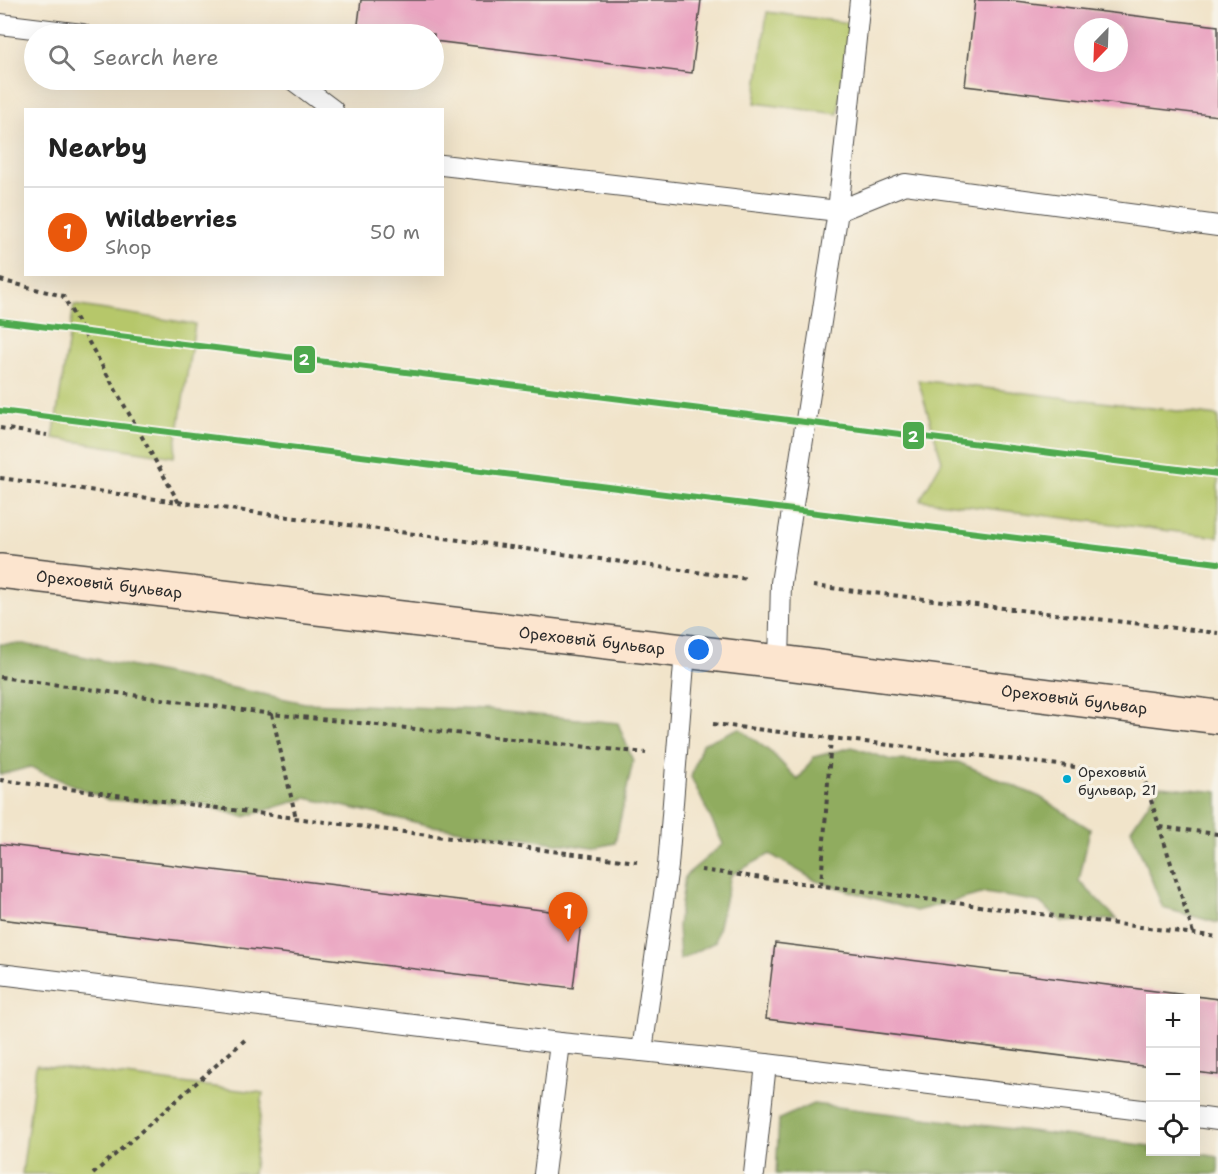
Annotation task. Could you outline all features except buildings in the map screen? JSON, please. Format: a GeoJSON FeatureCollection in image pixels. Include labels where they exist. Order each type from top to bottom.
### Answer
{"type":"FeatureCollection","features":[{"type":"Feature","properties":{"kind":"main road","name":"Ореховый бульвар"},"geometry":{"type":"LineString","coordinates":[[0,571],[779,662],[1218,717]]}},
{"type":"Feature","properties":{"kind":"lane"},"geometry":{"type":"LineString","coordinates":[[779,662],[781,583],[838,211],[860,0]]}},
{"type":"Feature","properties":{"kind":"lane"},"geometry":{"type":"LineString","coordinates":[[0,24],[24,27]]}},
{"type":"Feature","properties":{"kind":"lane"},"geometry":{"type":"LineString","coordinates":[[306,90],[330,108]]}},
{"type":"Feature","properties":{"kind":"lane"},"geometry":{"type":"LineString","coordinates":[[444,165],[838,211],[905,184],[1218,226]]}},
{"type":"Feature","properties":{"kind":"lane"},"geometry":{"type":"LineString","coordinates":[[642,1051],[668,866],[685,651]]}},
{"type":"Feature","properties":{"kind":"lane"},"geometry":{"type":"LineString","coordinates":[[0,974],[560,1043],[766,1064],[1146,1111]]}},
{"type":"Feature","properties":{"kind":"lane"},"geometry":{"type":"LineString","coordinates":[[544,1174],[560,1043]]}},
{"type":"Feature","properties":{"kind":"lane"},"geometry":{"type":"LineString","coordinates":[[754,1174],[766,1064]]}},
{"type":"Feature","properties":{"kind":"lane"},"geometry":{"type":"LineString","coordinates":[[1200,1118],[1218,1120]]}},
{"type":"Feature","properties":{"kind":"path"},"geometry":{"type":"LineString","coordinates":[[0,280],[63,296],[180,503]]}},
{"type":"Feature","properties":{"kind":"path"},"geometry":{"type":"LineString","coordinates":[[0,428],[47,435]]}},
{"type":"Feature","properties":{"kind":"path"},"geometry":{"type":"LineString","coordinates":[[0,478],[781,583],[1218,633]]}},
{"type":"Feature","properties":{"kind":"path"},"geometry":{"type":"LineString","coordinates":[[0,677],[272,714],[677,756]]}},
{"type":"Feature","properties":{"kind":"path"},"geometry":{"type":"LineString","coordinates":[[272,714],[296,818]]}},
{"type":"Feature","properties":{"kind":"path"},"geometry":{"type":"LineString","coordinates":[[680,720],[1143,775],[1193,933]]}},
{"type":"Feature","properties":{"kind":"path"},"geometry":{"type":"LineString","coordinates":[[821,885],[831,737]]}},
{"type":"Feature","properties":{"kind":"path"},"geometry":{"type":"LineString","coordinates":[[0,780],[1218,936]]}},
{"type":"Feature","properties":{"kind":"path"},"geometry":{"type":"LineString","coordinates":[[1160,827],[1218,834]]}},
{"type":"Feature","properties":{"kind":"path"},"geometry":{"type":"LineString","coordinates":[[93,1174],[281,1008]]}},
{"type":"Feature","properties":{"kind":"green space"},"geometry":{"type":"Polygon","coordinates":[[[767,12],[850,23],[838,114],[755,103],[767,12]]]}},
{"type":"Feature","properties":{"kind":"green space"},"geometry":{"type":"Polygon","coordinates":[[[74,305],[195,324],[174,457],[53,438],[74,305]]]}},
{"type":"Feature","properties":{"kind":"green space"},"geometry":{"type":"Polygon","coordinates":[[[918,380],[1218,416],[1218,537],[920,500],[942,461],[918,380]]]}},
{"type":"Feature","properties":{"kind":"green space"},"geometry":{"type":"Polygon","coordinates":[[[0,644],[24,644],[305,703],[487,710],[618,723],[633,761],[615,843],[593,848],[432,826],[306,798],[244,817],[199,804],[108,800],[30,767],[0,775],[0,644]]]}},
{"type":"Feature","properties":{"kind":"green space"},"geometry":{"type":"Polygon","coordinates":[[[739,728],[773,754],[798,780],[814,757],[852,747],[891,760],[958,762],[1040,797],[1090,829],[1079,881],[1117,919],[1063,922],[1039,902],[985,893],[916,911],[816,881],[770,854],[731,875],[715,942],[680,960],[678,926],[685,876],[723,844],[691,777],[702,744],[739,728]]]}},
{"type":"Feature","properties":{"kind":"green space"},"geometry":{"type":"Polygon","coordinates":[[[1160,786],[1218,792],[1218,923],[1163,908],[1131,829],[1160,786]]]}},
{"type":"Feature","properties":{"kind":"green space"},"geometry":{"type":"Polygon","coordinates":[[[36,1065],[263,1093],[253,1174],[22,1174],[36,1065]]]}},
{"type":"Feature","properties":{"kind":"green space"},"geometry":{"type":"Polygon","coordinates":[[[813,1104],[1146,1146],[1146,1156],[1200,1156],[1200,1154],[1218,1157],[1218,1174],[776,1174],[779,1119],[813,1104]]]}},
{"type":"Feature","properties":{"kind":"transit line","name":"2"},"geometry":{"type":"LineString","coordinates":[[0,321],[1218,474]]}},
{"type":"Feature","properties":{"kind":"transit line","name":"2"},"geometry":{"type":"LineString","coordinates":[[0,411],[1218,563]]}},
{"type":"Feature","properties":{"kind":"place","name":"Ореховый бульвар, 21"},"geometry":{"type":"Point","coordinates":[1067,779]}},
{"type":"Feature","properties":{"kind":"place","name":"Wildberries"},"geometry":{"type":"Point","coordinates":[568,942]}}]}
